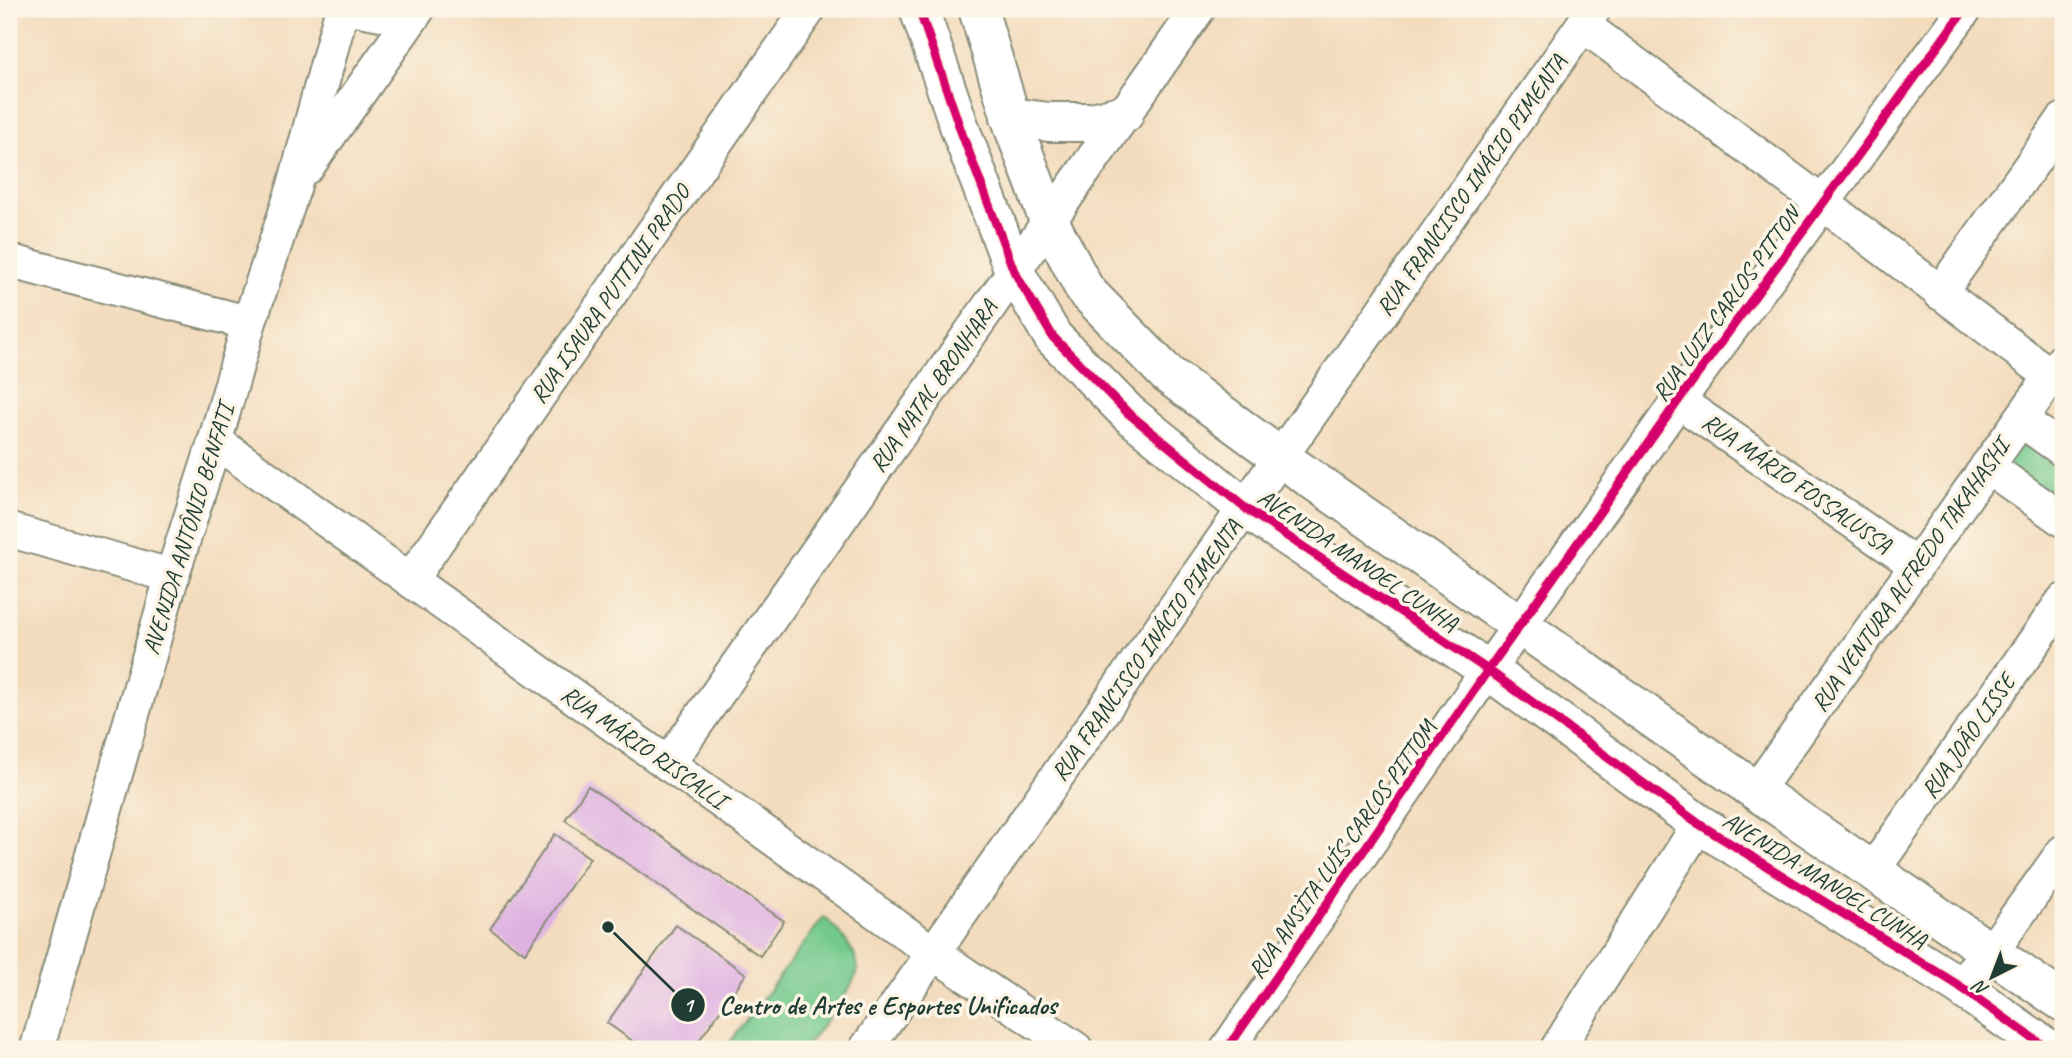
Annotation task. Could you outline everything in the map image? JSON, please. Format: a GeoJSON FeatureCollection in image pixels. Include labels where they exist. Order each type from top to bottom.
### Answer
{"type":"FeatureCollection","features":[{"type":"Feature","properties":{"kind":"street","name":"AVENIDA ANTÔNIO BENFATI"},"geometry":{"type":"LineString","coordinates":[[37,1049],[172,576],[215,442],[249,323],[294,187],[342,9]]}},
{"type":"Feature","properties":{"kind":"street"},"geometry":{"type":"LineString","coordinates":[[294,187],[414,14],[357,9]]}},
{"type":"Feature","properties":{"kind":"street","name":"RUA ISAURA PUTTINI PRADO"},"geometry":{"type":"LineString","coordinates":[[411,580],[809,9]]}},
{"type":"Feature","properties":{"kind":"street","name":"AVENIDA MANOEL CUNHA"},"geometry":{"type":"LineString","coordinates":[[919,9],[962,134],[1014,271],[1054,337],[1128,413],[1245,508],[1488,670],[1699,824],[1958,985],[2048,1049]]}},
{"type":"Feature","properties":{"kind":"street","name":"AVENIDA MANOEL CUNHA"},"geometry":{"type":"LineString","coordinates":[[978,9],[1010,117],[1049,221],[1085,290],[1167,374],[1280,457],[1756,792],[2063,1002]]}},
{"type":"Feature","properties":{"kind":"street","name":"RUA NATAL BRONHARA"},"geometry":{"type":"LineString","coordinates":[[668,764],[1198,9]]}},
{"type":"Feature","properties":{"kind":"street","name":"RUA LUIZ CARLOS PITTON"},"geometry":{"type":"LineString","coordinates":[[1488,670],[1678,401],[1965,9]]}},
{"type":"Feature","properties":{"kind":"street"},"geometry":{"type":"LineString","coordinates":[[1588,17],[1940,293],[2057,368]]}},
{"type":"Feature","properties":{"kind":"street","name":"RUA FRANCISCO INÁCIO PIMENTA"},"geometry":{"type":"LineString","coordinates":[[866,1049],[1588,17]]}},
{"type":"Feature","properties":{"kind":"street"},"geometry":{"type":"LineString","coordinates":[[1010,117],[1049,122],[1092,122],[1124,114]]}},
{"type":"Feature","properties":{"kind":"street"},"geometry":{"type":"LineString","coordinates":[[1940,293],[2063,120]]}},
{"type":"Feature","properties":{"kind":"street"},"geometry":{"type":"LineString","coordinates":[[9,261],[249,323]]}},
{"type":"Feature","properties":{"kind":"street","name":"RUA VENTURA ALFREDO TAKAHASHI"},"geometry":{"type":"LineString","coordinates":[[1756,792],[2057,368]]}},
{"type":"Feature","properties":{"kind":"street","name":"RUA MÁRIO FOSSALUSSA"},"geometry":{"type":"LineString","coordinates":[[1678,401],[1916,565]]}},
{"type":"Feature","properties":{"kind":"street"},"geometry":{"type":"LineString","coordinates":[[2021,419],[2063,450]]}},
{"type":"Feature","properties":{"kind":"street","name":"RUA MÁRIO RISCALLI"},"geometry":{"type":"LineString","coordinates":[[215,442],[935,954],[1076,1049]]}},
{"type":"Feature","properties":{"kind":"street"},"geometry":{"type":"LineString","coordinates":[[1987,466],[2063,520]]}},
{"type":"Feature","properties":{"kind":"street"},"geometry":{"type":"LineString","coordinates":[[9,530],[172,576]]}},
{"type":"Feature","properties":{"kind":"street","name":"RUA JOÃO LISSE"},"geometry":{"type":"LineString","coordinates":[[1873,870],[2063,601]]}},
{"type":"Feature","properties":{"kind":"street","name":"RUA ANSÌTA LUÍS CARLOS PITTOM"},"geometry":{"type":"LineString","coordinates":[[1227,1049],[1488,670]]}},
{"type":"Feature","properties":{"kind":"street"},"geometry":{"type":"LineString","coordinates":[[1557,1049],[1699,824]]}},
{"type":"Feature","properties":{"kind":"street"},"geometry":{"type":"LineString","coordinates":[[1958,985],[1991,952],[2063,852]]}},
{"type":"Feature","properties":{"kind":"green space"},"geometry":{"type":"Polygon","coordinates":[[[2023,426],[2063,455],[2063,516],[1992,465],[2023,426]]]}},
{"type":"Feature","properties":{"kind":"green space"},"geometry":{"type":"Polygon","coordinates":[[[824,917],[846,942],[857,965],[854,980],[834,1011],[804,1049],[725,1049],[824,917]]]}},
{"type":"Feature","properties":{"kind":"building"},"geometry":{"type":"Polygon","coordinates":[[[588,786],[784,921],[760,956],[565,820],[588,786]]]}},
{"type":"Feature","properties":{"kind":"building"},"geometry":{"type":"Polygon","coordinates":[[[555,834],[590,858],[525,953],[490,929],[555,834]]]}},
{"type":"Feature","properties":{"kind":"building"},"geometry":{"type":"Polygon","coordinates":[[[676,925],[746,974],[693,1049],[644,1049],[607,1023],[676,925]]]}},
{"type":"Feature","properties":{"kind":"cycle path"},"geometry":{"type":"LineString","coordinates":[[919,9],[962,134],[1014,271],[1053,337],[1128,413],[1245,508],[1488,670],[1699,824],[1958,985],[2048,1049]]}},
{"type":"Feature","properties":{"kind":"cycle path"},"geometry":{"type":"LineString","coordinates":[[1227,1049],[1488,670],[1678,401],[1965,9]]}},
{"type":"Feature","properties":{"kind":"place","name":"Centro de Artes e Esportes Unificados"},"geometry":{"type":"Point","coordinates":[608,927]}}]}
